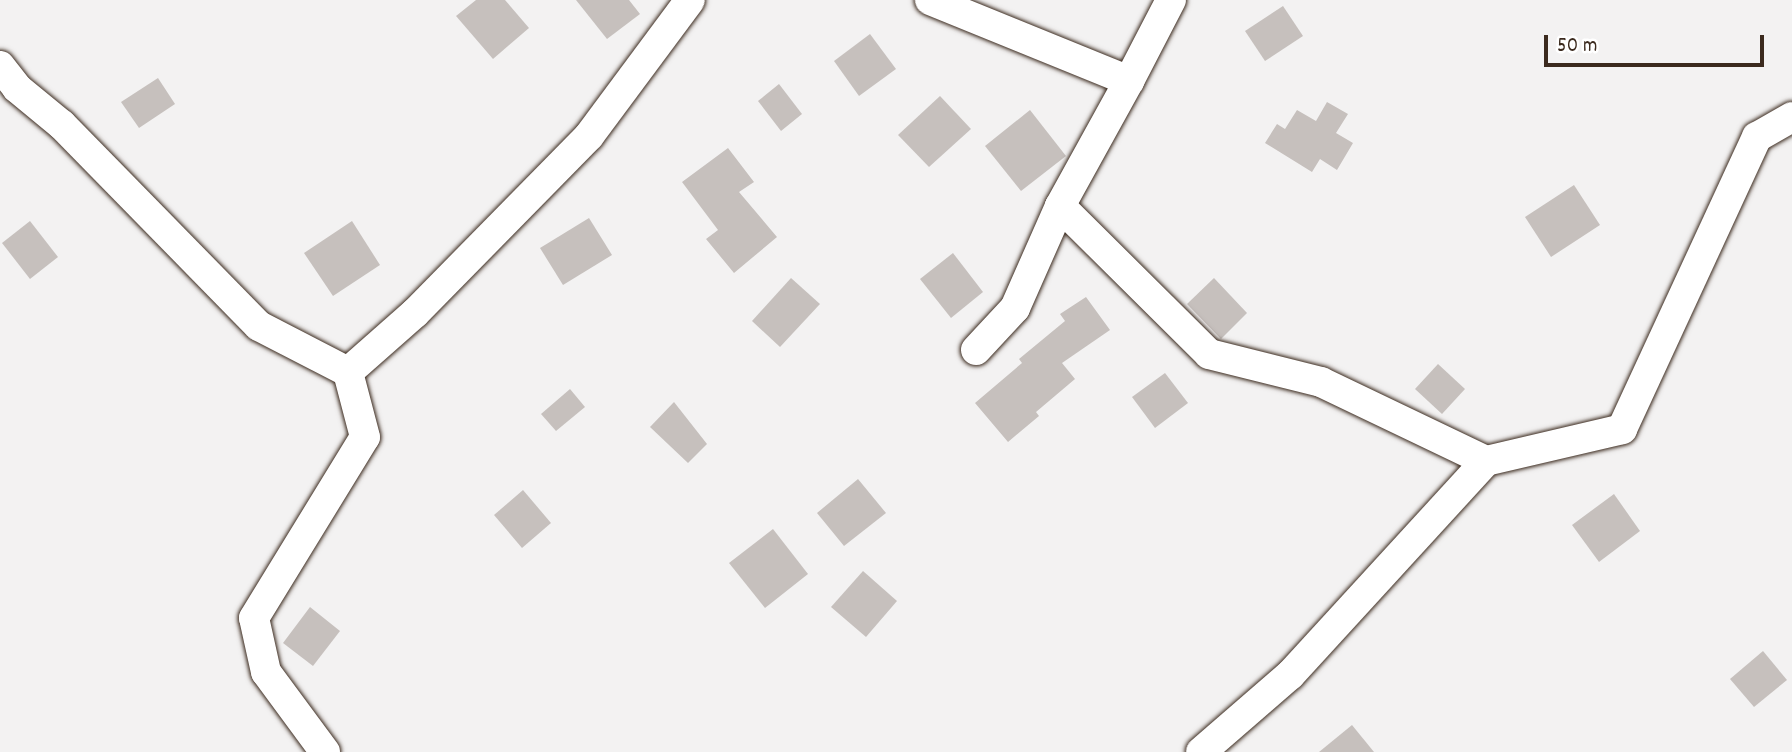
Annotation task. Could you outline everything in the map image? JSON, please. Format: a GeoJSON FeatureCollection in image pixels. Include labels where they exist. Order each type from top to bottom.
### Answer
{"type":"FeatureCollection","features":[{"type":"Feature","properties":{"kind":"street"},"geometry":{"type":"LineString","coordinates":[[348,372],[415,313],[589,136],[690,0]]}},
{"type":"Feature","properties":{"kind":"street"},"geometry":{"type":"LineString","coordinates":[[930,0],[1129,81]]}},
{"type":"Feature","properties":{"kind":"street"},"geometry":{"type":"LineString","coordinates":[[975,350],[1015,309],[1060,206],[1171,0]]}},
{"type":"Feature","properties":{"kind":"street"},"geometry":{"type":"LineString","coordinates":[[0,66],[16,89],[62,125],[259,326],[348,372],[365,437],[254,618],[266,672],[325,752]]}},
{"type":"Feature","properties":{"kind":"street"},"geometry":{"type":"LineString","coordinates":[[1201,752],[1290,675],[1486,461],[1622,429],[1757,137],[1792,117]]}},
{"type":"Feature","properties":{"kind":"street"},"geometry":{"type":"LineString","coordinates":[[1060,206],[1209,354],[1321,382],[1486,461]]}},
{"type":"Feature","properties":{"kind":"building"},"geometry":{"type":"Polygon","coordinates":[[[476,0],[505,0],[529,28],[493,59],[456,16],[476,0]]]}},
{"type":"Feature","properties":{"kind":"building"},"geometry":{"type":"Polygon","coordinates":[[[576,0],[629,0],[640,14],[607,39],[576,0]]]}},
{"type":"Feature","properties":{"kind":"building"},"geometry":{"type":"Polygon","coordinates":[[[1283,6],[1303,36],[1265,61],[1245,31],[1283,6]]]}},
{"type":"Feature","properties":{"kind":"building"},"geometry":{"type":"Polygon","coordinates":[[[870,34],[896,69],[859,96],[834,61],[870,34]]]}},
{"type":"Feature","properties":{"kind":"building"},"geometry":{"type":"Polygon","coordinates":[[[158,78],[175,104],[139,128],[121,102],[158,78]]]}},
{"type":"Feature","properties":{"kind":"building"},"geometry":{"type":"Polygon","coordinates":[[[779,84],[802,114],[781,131],[758,101],[779,84]]]}},
{"type":"Feature","properties":{"kind":"building"},"geometry":{"type":"Polygon","coordinates":[[[940,96],[971,129],[929,167],[898,135],[940,96]]]}},
{"type":"Feature","properties":{"kind":"building"},"geometry":{"type":"Polygon","coordinates":[[[1327,102],[1348,114],[1336,133],[1353,143],[1337,170],[1320,159],[1312,172],[1265,143],[1277,124],[1285,129],[1297,110],[1316,121],[1327,102]]]}},
{"type":"Feature","properties":{"kind":"building"},"geometry":{"type":"Polygon","coordinates":[[[1030,110],[1066,156],[1021,191],[985,146],[1030,110]]]}},
{"type":"Feature","properties":{"kind":"building"},"geometry":{"type":"Polygon","coordinates":[[[728,148],[754,182],[739,192],[777,237],[734,273],[706,239],[718,230],[682,182],[728,148]]]}},
{"type":"Feature","properties":{"kind":"building"},"geometry":{"type":"Polygon","coordinates":[[[1574,185],[1600,225],[1551,257],[1525,217],[1574,185]]]}},
{"type":"Feature","properties":{"kind":"building"},"geometry":{"type":"Polygon","coordinates":[[[589,218],[612,255],[563,285],[540,248],[589,218]]]}},
{"type":"Feature","properties":{"kind":"building"},"geometry":{"type":"Polygon","coordinates":[[[30,221],[58,257],[30,279],[2,243],[30,221]]]}},
{"type":"Feature","properties":{"kind":"building"},"geometry":{"type":"Polygon","coordinates":[[[352,221],[380,265],[333,296],[304,253],[352,221]]]}},
{"type":"Feature","properties":{"kind":"building"},"geometry":{"type":"Polygon","coordinates":[[[953,253],[983,292],[951,318],[920,279],[953,253]]]}},
{"type":"Feature","properties":{"kind":"building"},"geometry":{"type":"Polygon","coordinates":[[[791,278],[820,304],[780,347],[752,321],[791,278]]]}},
{"type":"Feature","properties":{"kind":"building"},"geometry":{"type":"Polygon","coordinates":[[[1214,278],[1247,313],[1221,339],[1187,304],[1214,278]]]}},
{"type":"Feature","properties":{"kind":"building"},"geometry":{"type":"Polygon","coordinates":[[[1086,297],[1110,330],[1062,363],[1075,379],[1036,412],[1039,416],[1008,442],[975,403],[1022,363],[1019,359],[1065,321],[1060,314],[1086,297]]]}},
{"type":"Feature","properties":{"kind":"building"},"geometry":{"type":"Polygon","coordinates":[[[1438,364],[1465,389],[1442,414],[1415,389],[1438,364]]]}},
{"type":"Feature","properties":{"kind":"building"},"geometry":{"type":"Polygon","coordinates":[[[1165,373],[1188,403],[1155,428],[1132,397],[1165,373]]]}},
{"type":"Feature","properties":{"kind":"building"},"geometry":{"type":"Polygon","coordinates":[[[570,389],[585,407],[556,431],[541,414],[570,389]]]}},
{"type":"Feature","properties":{"kind":"building"},"geometry":{"type":"Polygon","coordinates":[[[674,402],[707,444],[688,463],[650,427],[674,402]]]}},
{"type":"Feature","properties":{"kind":"building"},"geometry":{"type":"Polygon","coordinates":[[[858,479],[886,513],[844,546],[817,513],[858,479]]]}},
{"type":"Feature","properties":{"kind":"building"},"geometry":{"type":"Polygon","coordinates":[[[523,490],[551,523],[522,548],[494,515],[523,490]]]}},
{"type":"Feature","properties":{"kind":"building"},"geometry":{"type":"Polygon","coordinates":[[[1614,494],[1640,531],[1599,562],[1572,525],[1614,494]]]}},
{"type":"Feature","properties":{"kind":"building"},"geometry":{"type":"Polygon","coordinates":[[[773,529],[808,574],[765,608],[729,563],[773,529]]]}},
{"type":"Feature","properties":{"kind":"building"},"geometry":{"type":"Polygon","coordinates":[[[863,571],[897,601],[866,637],[831,607],[863,571]]]}},
{"type":"Feature","properties":{"kind":"building"},"geometry":{"type":"Polygon","coordinates":[[[310,607],[340,631],[313,666],[283,643],[310,607]]]}},
{"type":"Feature","properties":{"kind":"building"},"geometry":{"type":"Polygon","coordinates":[[[1763,651],[1787,680],[1754,707],[1730,679],[1763,651]]]}},
{"type":"Feature","properties":{"kind":"building"},"geometry":{"type":"Polygon","coordinates":[[[1352,725],[1374,752],[1319,752],[1352,725]]]}}]}
